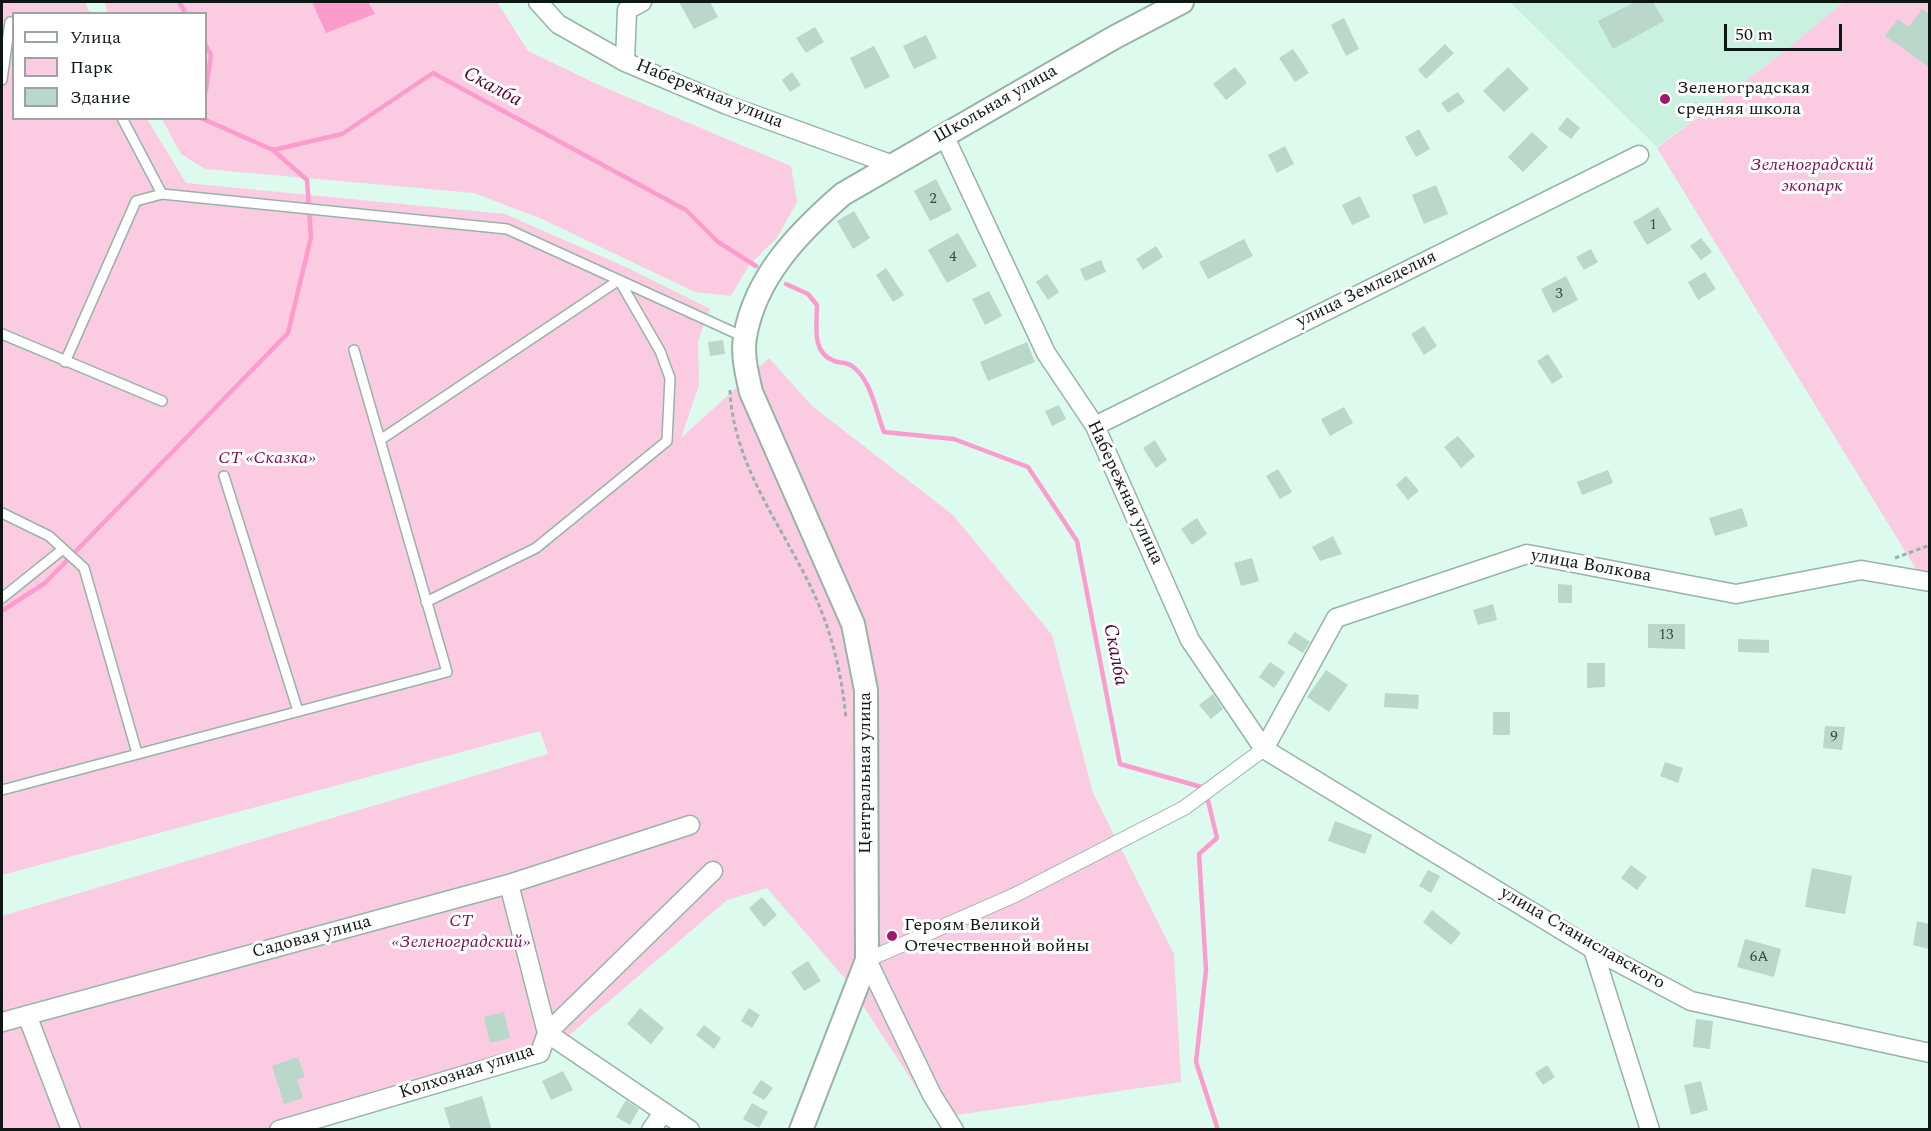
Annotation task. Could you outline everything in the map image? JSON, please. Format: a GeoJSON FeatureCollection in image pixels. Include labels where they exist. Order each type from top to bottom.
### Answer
{"type":"FeatureCollection","features":[{"type":"Feature","properties":{"kind":"street","name":"Набережная улица"},"geometry":{"type":"LineString","coordinates":[[538,2],[558,24],[626,62],[727,105],[893,165]]}},
{"type":"Feature","properties":{"kind":"street"},"geometry":{"type":"LineString","coordinates":[[626,62],[627,10],[642,2]]}},
{"type":"Feature","properties":{"kind":"street","name":"Школьная улица"},"geometry":{"type":"LineString","coordinates":[[744,337],[754,305],[769,274],[787,248],[843,194],[1182,2]]}},
{"type":"Feature","properties":{"kind":"street","name":"Набережная улица"},"geometry":{"type":"LineString","coordinates":[[944,135],[1046,353],[1095,426],[1190,640],[1264,749]]}},
{"type":"Feature","properties":{"kind":"street","name":"улица Земледелия"},"geometry":{"type":"LineString","coordinates":[[1095,426],[1639,155]]}},
{"type":"Feature","properties":{"kind":"street","name":"Центральная улица"},"geometry":{"type":"LineString","coordinates":[[744,337],[740,388],[853,624],[866,690],[867,960],[801,1130]]}},
{"type":"Feature","properties":{"kind":"street","name":"улица Волкова"},"geometry":{"type":"LineString","coordinates":[[1264,749],[1336,618],[1527,554],[1736,594],[1862,570],[1929,582]]}},
{"type":"Feature","properties":{"kind":"street"},"geometry":{"type":"LineString","coordinates":[[954,1130],[932,1095],[867,960],[1015,895],[1184,808],[1264,749]]}},
{"type":"Feature","properties":{"kind":"street","name":"улица Станиславского"},"geometry":{"type":"LineString","coordinates":[[1264,749],[1593,949],[1691,1000],[1929,1053]]}},
{"type":"Feature","properties":{"kind":"street","name":"Садовая улица"},"geometry":{"type":"LineString","coordinates":[[2,1022],[509,884],[690,825]]}},
{"type":"Feature","properties":{"kind":"street"},"geometry":{"type":"LineString","coordinates":[[509,884],[547,1033],[714,871]]}},
{"type":"Feature","properties":{"kind":"street"},"geometry":{"type":"LineString","coordinates":[[1593,949],[1650,1130]]}},
{"type":"Feature","properties":{"kind":"street"},"geometry":{"type":"LineString","coordinates":[[27,1015],[71,1130]]}},
{"type":"Feature","properties":{"kind":"street","name":"Колхозная улица"},"geometry":{"type":"LineString","coordinates":[[279,1130],[540,1053],[547,1033],[690,1130]]}},
{"type":"Feature","properties":{"kind":"street"},"geometry":{"type":"LineString","coordinates":[[651,1130],[663,1113]]}},
{"type":"Feature","properties":{"kind":"lane"},"geometry":{"type":"LineString","coordinates":[[2,81],[8,22]]}},
{"type":"Feature","properties":{"kind":"lane"},"geometry":{"type":"LineString","coordinates":[[123,120],[162,194]]}},
{"type":"Feature","properties":{"kind":"lane"},"geometry":{"type":"LineString","coordinates":[[64,362],[136,201],[162,194],[507,229],[744,337]]}},
{"type":"Feature","properties":{"kind":"lane"},"geometry":{"type":"LineString","coordinates":[[380,441],[619,280]]}},
{"type":"Feature","properties":{"kind":"lane"},"geometry":{"type":"LineString","coordinates":[[426,602],[536,548],[667,441],[670,378],[660,351],[619,280]]}},
{"type":"Feature","properties":{"kind":"lane"},"geometry":{"type":"LineString","coordinates":[[2,334],[64,362],[162,401]]}},
{"type":"Feature","properties":{"kind":"lane"},"geometry":{"type":"LineString","coordinates":[[2,790],[447,672],[354,350]]}},
{"type":"Feature","properties":{"kind":"lane"},"geometry":{"type":"LineString","coordinates":[[224,476],[298,711]]}},
{"type":"Feature","properties":{"kind":"lane"},"geometry":{"type":"LineString","coordinates":[[2,513],[49,536],[84,568],[137,753]]}},
{"type":"Feature","properties":{"kind":"lane"},"geometry":{"type":"LineString","coordinates":[[2,598],[63,549]]}},
{"type":"Feature","properties":{"kind":"path"},"geometry":{"type":"LineString","coordinates":[[740,388],[731,413],[742,454],[815,596],[835,647],[843,685],[846,720]]}},
{"type":"Feature","properties":{"kind":"shaded area"},"geometry":{"type":"Polygon","coordinates":[[[312,2],[368,2],[375,14],[326,33],[312,2]]]}},
{"type":"Feature","properties":{"kind":"shaded area","name":"Зеленоградская средняя школа"},"geometry":{"type":"Polygon","coordinates":[[[1510,2],[1929,2],[1785,51],[1657,147],[1510,2]]]}},
{"type":"Feature","properties":{"kind":"green space"},"geometry":{"type":"Polygon","coordinates":[[[2,2],[85,2],[90,12],[12,12],[12,120],[148,120],[186,183],[505,214],[628,268],[710,309],[698,341],[699,385],[681,438],[769,358],[812,406],[953,515],[1052,635],[1093,793],[1174,954],[1181,1082],[936,1118],[847,981],[767,888],[727,900],[538,1062],[296,1129],[2,1129],[2,916],[548,754],[540,731],[2,875],[2,2]]]}},
{"type":"Feature","properties":{"kind":"green space"},"geometry":{"type":"Polygon","coordinates":[[[105,2],[497,2],[528,51],[601,86],[791,166],[797,202],[777,238],[749,265],[731,296],[695,292],[542,219],[474,193],[205,169],[181,154],[163,120],[207,120],[207,12],[107,12],[105,2]]]}},
{"type":"Feature","properties":{"kind":"green space","name":"Зеленоградский экопарк"},"geometry":{"type":"Polygon","coordinates":[[[1844,2],[1929,2],[1929,590],[1657,148],[1785,51],[1844,2]]]}},
{"type":"Feature","properties":{"kind":"building"},"geometry":{"type":"Polygon","coordinates":[[[679,2],[710,2],[718,17],[694,29],[679,2]]]}},
{"type":"Feature","properties":{"kind":"building"},"geometry":{"type":"Polygon","coordinates":[[[1635,2],[1653,2],[1664,21],[1613,49],[1598,21],[1635,2]]]}},
{"type":"Feature","properties":{"kind":"building"},"geometry":{"type":"Polygon","coordinates":[[[1922,9],[1929,14],[1929,67],[1885,36],[1898,19],[1909,27],[1922,9]]]}},
{"type":"Feature","properties":{"kind":"building"},"geometry":{"type":"Polygon","coordinates":[[[1344,18],[1359,49],[1346,56],[1331,25],[1344,18]]]}},
{"type":"Feature","properties":{"kind":"building"},"geometry":{"type":"Polygon","coordinates":[[[815,27],[824,42],[806,53],[796,38],[815,27]]]}},
{"type":"Feature","properties":{"kind":"building"},"geometry":{"type":"Polygon","coordinates":[[[926,35],[937,58],[914,69],[903,46],[926,35]]]}},
{"type":"Feature","properties":{"kind":"building"},"geometry":{"type":"Polygon","coordinates":[[[1445,44],[1454,53],[1426,79],[1418,70],[1445,44]]]}},
{"type":"Feature","properties":{"kind":"building"},"geometry":{"type":"Polygon","coordinates":[[[874,46],[890,77],[865,89],[850,58],[874,46]]]}},
{"type":"Feature","properties":{"kind":"building"},"geometry":{"type":"Polygon","coordinates":[[[1293,49],[1309,73],[1295,82],[1279,58],[1293,49]]]}},
{"type":"Feature","properties":{"kind":"building"},"geometry":{"type":"Polygon","coordinates":[[[1235,67],[1247,83],[1226,100],[1213,84],[1235,67]]]}},
{"type":"Feature","properties":{"kind":"building"},"geometry":{"type":"Polygon","coordinates":[[[1508,67],[1529,89],[1504,112],[1483,91],[1508,67]]]}},
{"type":"Feature","properties":{"kind":"building"},"geometry":{"type":"Polygon","coordinates":[[[792,72],[801,85],[790,92],[782,80],[792,72]]]}},
{"type":"Feature","properties":{"kind":"building"},"geometry":{"type":"Polygon","coordinates":[[[1458,92],[1465,102],[1448,113],[1441,103],[1458,92]]]}},
{"type":"Feature","properties":{"kind":"building"},"geometry":{"type":"Polygon","coordinates":[[[1567,117],[1580,128],[1571,139],[1558,129],[1567,117]]]}},
{"type":"Feature","properties":{"kind":"building"},"geometry":{"type":"Polygon","coordinates":[[[1419,129],[1430,149],[1416,157],[1405,137],[1419,129]]]}},
{"type":"Feature","properties":{"kind":"building"},"geometry":{"type":"Polygon","coordinates":[[[1532,132],[1548,147],[1523,172],[1508,157],[1532,132]]]}},
{"type":"Feature","properties":{"kind":"building"},"geometry":{"type":"Polygon","coordinates":[[[1285,146],[1294,164],[1277,173],[1268,155],[1285,146]]]}},
{"type":"Feature","properties":{"kind":"building"},"geometry":{"type":"Polygon","coordinates":[[[936,179],[952,210],[930,221],[914,191],[936,179]]]}},
{"type":"Feature","properties":{"kind":"building"},"geometry":{"type":"Polygon","coordinates":[[[1436,185],[1448,214],[1424,224],[1412,195],[1436,185]]]}},
{"type":"Feature","properties":{"kind":"building"},"geometry":{"type":"Polygon","coordinates":[[[1360,196],[1370,217],[1352,225],[1342,205],[1360,196]]]}},
{"type":"Feature","properties":{"kind":"building"},"geometry":{"type":"Polygon","coordinates":[[[1658,207],[1672,230],[1647,245],[1633,222],[1658,207]]]}},
{"type":"Feature","properties":{"kind":"building"},"geometry":{"type":"Polygon","coordinates":[[[854,211],[870,238],[853,249],[837,221],[854,211]]]}},
{"type":"Feature","properties":{"kind":"building"},"geometry":{"type":"Polygon","coordinates":[[[958,233],[977,266],[947,283],[928,250],[958,233]]]}},
{"type":"Feature","properties":{"kind":"building"},"geometry":{"type":"Polygon","coordinates":[[[1701,238],[1712,252],[1701,260],[1690,246],[1701,238]]]}},
{"type":"Feature","properties":{"kind":"building"},"geometry":{"type":"Polygon","coordinates":[[[1244,239],[1253,256],[1208,279],[1199,262],[1244,239]]]}},
{"type":"Feature","properties":{"kind":"building"},"geometry":{"type":"Polygon","coordinates":[[[1156,246],[1163,257],[1143,270],[1136,259],[1156,246]]]}},
{"type":"Feature","properties":{"kind":"building"},"geometry":{"type":"Polygon","coordinates":[[[1591,249],[1598,262],[1584,270],[1576,257],[1591,249]]]}},
{"type":"Feature","properties":{"kind":"building"},"geometry":{"type":"Polygon","coordinates":[[[1101,260],[1106,272],[1085,281],[1080,269],[1101,260]]]}},
{"type":"Feature","properties":{"kind":"building"},"geometry":{"type":"Polygon","coordinates":[[[886,268],[904,295],[893,302],[876,275],[886,268]]]}},
{"type":"Feature","properties":{"kind":"building"},"geometry":{"type":"Polygon","coordinates":[[[1705,272],[1716,289],[1698,300],[1688,282],[1705,272]]]}},
{"type":"Feature","properties":{"kind":"building"},"geometry":{"type":"Polygon","coordinates":[[[1047,274],[1059,292],[1048,300],[1036,282],[1047,274]]]}},
{"type":"Feature","properties":{"kind":"building"},"geometry":{"type":"Polygon","coordinates":[[[1566,276],[1578,300],[1553,313],[1541,289],[1566,276]]]}},
{"type":"Feature","properties":{"kind":"building"},"geometry":{"type":"Polygon","coordinates":[[[989,291],[1002,316],[985,325],[972,299],[989,291]]]}},
{"type":"Feature","properties":{"kind":"building"},"geometry":{"type":"Polygon","coordinates":[[[1424,326],[1437,346],[1424,355],[1411,334],[1424,326]]]}},
{"type":"Feature","properties":{"kind":"building"},"geometry":{"type":"Polygon","coordinates":[[[723,340],[725,354],[710,356],[708,342],[723,340]]]}},
{"type":"Feature","properties":{"kind":"building"},"geometry":{"type":"Polygon","coordinates":[[[1027,342],[1035,362],[988,381],[980,362],[1027,342]]]}},
{"type":"Feature","properties":{"kind":"building"},"geometry":{"type":"Polygon","coordinates":[[[1548,354],[1563,377],[1552,384],[1537,361],[1548,354]]]}},
{"type":"Feature","properties":{"kind":"building"},"geometry":{"type":"Polygon","coordinates":[[[1059,405],[1066,419],[1052,426],[1045,411],[1059,405]]]}},
{"type":"Feature","properties":{"kind":"building"},"geometry":{"type":"Polygon","coordinates":[[[1344,407],[1353,423],[1330,436],[1321,419],[1344,407]]]}},
{"type":"Feature","properties":{"kind":"building"},"geometry":{"type":"Polygon","coordinates":[[[1458,436],[1475,456],[1461,468],[1444,447],[1458,436]]]}},
{"type":"Feature","properties":{"kind":"building"},"geometry":{"type":"Polygon","coordinates":[[[1155,440],[1167,460],[1156,468],[1143,448],[1155,440]]]}},
{"type":"Feature","properties":{"kind":"building"},"geometry":{"type":"Polygon","coordinates":[[[1278,469],[1292,492],[1280,499],[1266,476],[1278,469]]]}},
{"type":"Feature","properties":{"kind":"building"},"geometry":{"type":"Polygon","coordinates":[[[1608,470],[1613,483],[1582,495],[1577,482],[1608,470]]]}},
{"type":"Feature","properties":{"kind":"building"},"geometry":{"type":"Polygon","coordinates":[[[1406,476],[1419,491],[1408,500],[1396,485],[1406,476]]]}},
{"type":"Feature","properties":{"kind":"building"},"geometry":{"type":"Polygon","coordinates":[[[1742,508],[1748,526],[1715,536],[1709,518],[1742,508]]]}},
{"type":"Feature","properties":{"kind":"building"},"geometry":{"type":"Polygon","coordinates":[[[1197,518],[1207,534],[1192,545],[1181,529],[1197,518]]]}},
{"type":"Feature","properties":{"kind":"building"},"geometry":{"type":"Polygon","coordinates":[[[1333,536],[1342,554],[1320,561],[1312,547],[1333,536]]]}},
{"type":"Feature","properties":{"kind":"building"},"geometry":{"type":"Polygon","coordinates":[[[1252,558],[1259,581],[1241,586],[1234,563],[1252,558]]]}},
{"type":"Feature","properties":{"kind":"building"},"geometry":{"type":"Polygon","coordinates":[[[1558,584],[1572,585],[1572,603],[1558,603],[1558,584]]]}},
{"type":"Feature","properties":{"kind":"building"},"geometry":{"type":"Polygon","coordinates":[[[1493,604],[1497,620],[1478,625],[1473,610],[1493,604]]]}},
{"type":"Feature","properties":{"kind":"building"},"geometry":{"type":"Polygon","coordinates":[[[1648,624],[1685,624],[1685,649],[1648,648],[1648,624]]]}},
{"type":"Feature","properties":{"kind":"building"},"geometry":{"type":"Polygon","coordinates":[[[1295,632],[1310,642],[1303,653],[1287,643],[1295,632]]]}},
{"type":"Feature","properties":{"kind":"building"},"geometry":{"type":"Polygon","coordinates":[[[1738,639],[1769,640],[1769,653],[1738,652],[1738,639]]]}},
{"type":"Feature","properties":{"kind":"building"},"geometry":{"type":"Polygon","coordinates":[[[1270,662],[1285,672],[1274,688],[1259,677],[1270,662]]]}},
{"type":"Feature","properties":{"kind":"building"},"geometry":{"type":"Polygon","coordinates":[[[1587,663],[1605,663],[1605,687],[1587,688],[1587,663]]]}},
{"type":"Feature","properties":{"kind":"building"},"geometry":{"type":"Polygon","coordinates":[[[1326,670],[1348,685],[1329,712],[1307,697],[1326,670]]]}},
{"type":"Feature","properties":{"kind":"building"},"geometry":{"type":"Polygon","coordinates":[[[1385,693],[1419,695],[1418,709],[1384,707],[1385,693]]]}},
{"type":"Feature","properties":{"kind":"building"},"geometry":{"type":"Polygon","coordinates":[[[1213,694],[1223,709],[1211,719],[1199,705],[1213,694]]]}},
{"type":"Feature","properties":{"kind":"building"},"geometry":{"type":"Polygon","coordinates":[[[1493,712],[1510,712],[1510,735],[1493,735],[1493,712]]]}},
{"type":"Feature","properties":{"kind":"building"},"geometry":{"type":"Polygon","coordinates":[[[1825,726],[1845,727],[1842,750],[1823,748],[1825,726]]]}},
{"type":"Feature","properties":{"kind":"building"},"geometry":{"type":"Polygon","coordinates":[[[1665,762],[1683,768],[1678,783],[1660,776],[1665,762]]]}},
{"type":"Feature","properties":{"kind":"building"},"geometry":{"type":"Polygon","coordinates":[[[1335,821],[1372,835],[1365,854],[1328,841],[1335,821]]]}},
{"type":"Feature","properties":{"kind":"building"},"geometry":{"type":"Polygon","coordinates":[[[1631,865],[1647,877],[1637,890],[1621,878],[1631,865]]]}},
{"type":"Feature","properties":{"kind":"building"},"geometry":{"type":"Polygon","coordinates":[[[1812,868],[1852,876],[1845,914],[1805,907],[1812,868]]]}},
{"type":"Feature","properties":{"kind":"building"},"geometry":{"type":"Polygon","coordinates":[[[1428,870],[1440,876],[1431,893],[1419,886],[1428,870]]]}},
{"type":"Feature","properties":{"kind":"building"},"geometry":{"type":"Polygon","coordinates":[[[762,897],[777,915],[764,927],[749,908],[762,897]]]}},
{"type":"Feature","properties":{"kind":"building"},"geometry":{"type":"Polygon","coordinates":[[[1432,910],[1461,933],[1451,945],[1423,922],[1432,910]]]}},
{"type":"Feature","properties":{"kind":"building"},"geometry":{"type":"Polygon","coordinates":[[[1917,921],[1929,924],[1929,949],[1913,945],[1917,921]]]}},
{"type":"Feature","properties":{"kind":"building"},"geometry":{"type":"Polygon","coordinates":[[[1745,939],[1781,949],[1774,977],[1737,967],[1745,939]]]}},
{"type":"Feature","properties":{"kind":"building"},"geometry":{"type":"Polygon","coordinates":[[[808,961],[821,981],[804,991],[791,972],[808,961]]]}},
{"type":"Feature","properties":{"kind":"building"},"geometry":{"type":"Polygon","coordinates":[[[640,1008],[664,1028],[651,1044],[627,1024],[640,1008]]]}},
{"type":"Feature","properties":{"kind":"building"},"geometry":{"type":"Polygon","coordinates":[[[749,1008],[760,1015],[752,1028],[741,1021],[749,1008]]]}},
{"type":"Feature","properties":{"kind":"building"},"geometry":{"type":"Polygon","coordinates":[[[504,1012],[510,1038],[490,1043],[484,1017],[504,1012]]]}},
{"type":"Feature","properties":{"kind":"building"},"geometry":{"type":"Polygon","coordinates":[[[1696,1019],[1713,1021],[1710,1049],[1693,1047],[1696,1019]]]}},
{"type":"Feature","properties":{"kind":"building"},"geometry":{"type":"Polygon","coordinates":[[[704,1025],[721,1038],[714,1049],[696,1035],[704,1025]]]}},
{"type":"Feature","properties":{"kind":"building"},"geometry":{"type":"Polygon","coordinates":[[[298,1057],[305,1077],[297,1080],[303,1098],[284,1104],[272,1066],[298,1057]]]}},
{"type":"Feature","properties":{"kind":"building"},"geometry":{"type":"Polygon","coordinates":[[[1547,1065],[1555,1077],[1543,1085],[1535,1073],[1547,1065]]]}},
{"type":"Feature","properties":{"kind":"building"},"geometry":{"type":"Polygon","coordinates":[[[563,1071],[573,1090],[551,1100],[542,1081],[563,1071]]]}},
{"type":"Feature","properties":{"kind":"building"},"geometry":{"type":"Polygon","coordinates":[[[761,1080],[773,1088],[764,1100],[752,1093],[761,1080]]]}},
{"type":"Feature","properties":{"kind":"building"},"geometry":{"type":"Polygon","coordinates":[[[1701,1081],[1708,1110],[1691,1115],[1684,1085],[1701,1081]]]}},
{"type":"Feature","properties":{"kind":"building"},"geometry":{"type":"Polygon","coordinates":[[[482,1096],[492,1130],[451,1130],[444,1108],[482,1096]]]}},
{"type":"Feature","properties":{"kind":"building"},"geometry":{"type":"Polygon","coordinates":[[[626,1100],[639,1109],[630,1125],[616,1117],[626,1100]]]}},
{"type":"Feature","properties":{"kind":"building"},"geometry":{"type":"Polygon","coordinates":[[[752,1103],[768,1112],[759,1128],[743,1119],[752,1103]]]}},
{"type":"Feature","properties":{"kind":"waterway","name":"Скалба"},"geometry":{"type":"LineString","coordinates":[[179,2],[185,12]]}},
{"type":"Feature","properties":{"kind":"waterway","name":"Скалба"},"geometry":{"type":"LineString","coordinates":[[207,48],[211,55],[207,83]]}},
{"type":"Feature","properties":{"kind":"waterway","name":"Скалба"},"geometry":{"type":"LineString","coordinates":[[206,120],[273,150],[342,134],[433,73],[686,210],[718,242],[756,266]]}},
{"type":"Feature","properties":{"kind":"waterway"},"geometry":{"type":"LineString","coordinates":[[2,611],[45,583],[288,333],[311,237],[307,180],[273,150]]}},
{"type":"Feature","properties":{"kind":"waterway","name":"Скалба"},"geometry":{"type":"LineString","coordinates":[[786,284],[808,294],[817,305],[816,330],[822,351],[834,361],[846,363],[859,372],[872,396],[884,432],[954,439],[1028,467],[1077,541],[1120,764],[1205,788],[1217,838],[1199,854],[1206,970],[1196,1062],[1218,1130]]}},
{"type":"Feature","properties":{"kind":"place","name":"Зеленоградская средняя школа"},"geometry":{"type":"Point","coordinates":[1665,99]}},
{"type":"Feature","properties":{"kind":"place","name":"Героям Великой Отечественной войны"},"geometry":{"type":"Point","coordinates":[892,936]}},
{"type":"Feature","properties":{"kind":"park label","name":"СТ «Сказка»"},"geometry":{"type":"Point","coordinates":[267,459]}},
{"type":"Feature","properties":{"kind":"park label","name":"СТ «Зеленоградский»"},"geometry":{"type":"Point","coordinates":[461,932]}}]}
